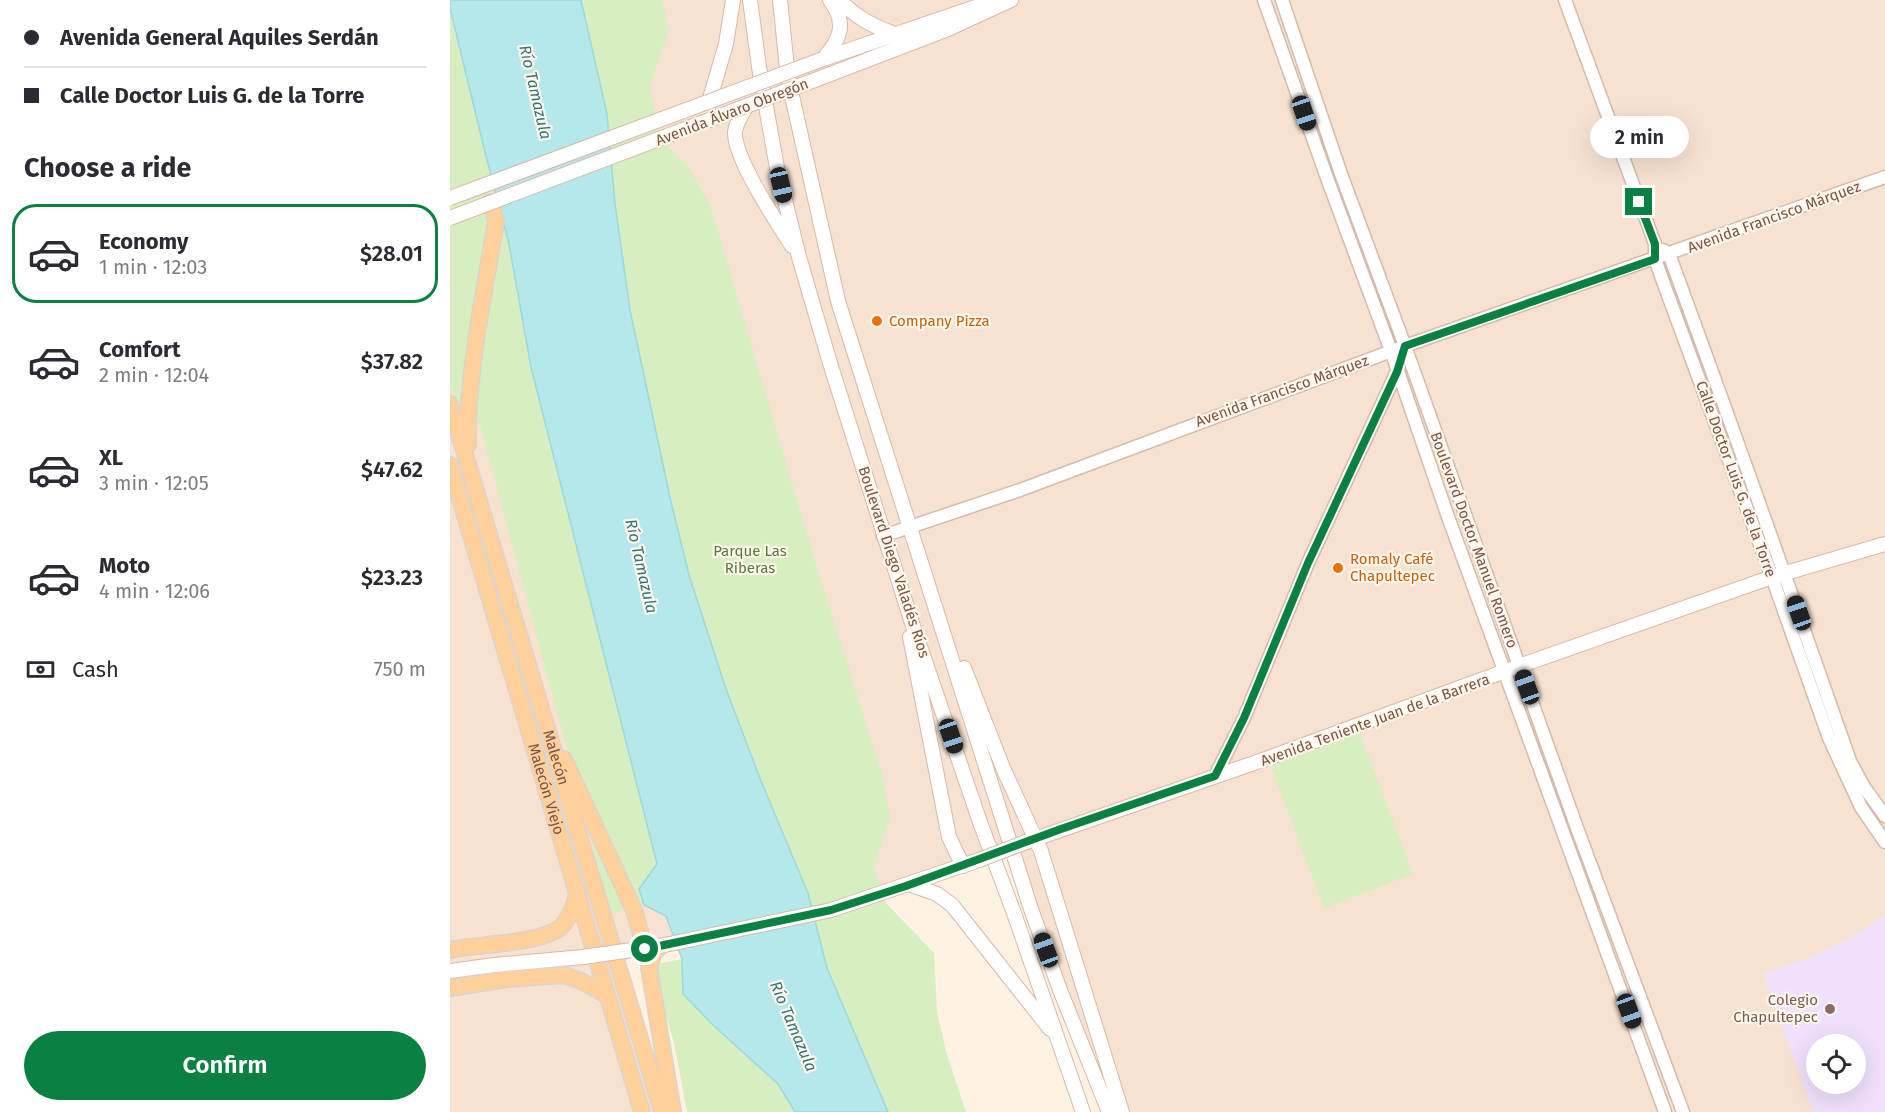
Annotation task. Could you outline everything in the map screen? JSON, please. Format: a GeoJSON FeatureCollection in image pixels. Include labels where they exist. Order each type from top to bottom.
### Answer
{"type":"FeatureCollection","features":[{"type":"Feature","properties":{"kind":"main road"},"geometry":{"type":"LineString","coordinates":[[709,102],[726,44],[734,0]]}},
{"type":"Feature","properties":{"kind":"main road","name":"Boulevard Diego Valadés Ríos"},"geometry":{"type":"LineString","coordinates":[[750,0],[777,168],[799,257],[912,623],[1083,1112]]}},
{"type":"Feature","properties":{"kind":"main road","name":"Boulevard Diego Valadés Ríos"},"geometry":{"type":"LineString","coordinates":[[780,0],[788,78],[838,301],[1031,909],[1060,990],[1109,1112]]}},
{"type":"Feature","properties":{"kind":"main road"},"geometry":{"type":"LineString","coordinates":[[781,18],[790,0]]}},
{"type":"Feature","properties":{"kind":"main road"},"geometry":{"type":"LineString","coordinates":[[823,59],[837,41],[841,28],[839,17],[830,0]]}},
{"type":"Feature","properties":{"kind":"main road"},"geometry":{"type":"LineString","coordinates":[[839,0],[867,24],[895,34]]}},
{"type":"Feature","properties":{"kind":"main road","name":"Avenida Álvaro Obregón"},"geometry":{"type":"LineString","coordinates":[[450,198],[823,59],[996,0]]}},
{"type":"Feature","properties":{"kind":"main road","name":"Avenida Álvaro Obregón"},"geometry":{"type":"LineString","coordinates":[[450,218],[957,25],[1011,0]]}},
{"type":"Feature","properties":{"kind":"main road"},"geometry":{"type":"LineString","coordinates":[[747,106],[735,129],[738,148],[759,195],[799,257]]}},
{"type":"Feature","properties":{"kind":"main road"},"geometry":{"type":"LineString","coordinates":[[468,464],[467,408],[471,372],[496,221],[490,202]]}},
{"type":"Feature","properties":{"kind":"main road","name":"Malecón"},"geometry":{"type":"LineString","coordinates":[[450,404],[662,1112]]}},
{"type":"Feature","properties":{"kind":"main road","name":"Malecón Viejo"},"geometry":{"type":"LineString","coordinates":[[450,465],[642,1112]]}},
{"type":"Feature","properties":{"kind":"main road","name":"Avenida Teniente Juan de la Barrera"},"geometry":{"type":"LineString","coordinates":[[450,971],[652,948],[831,910],[963,866],[1778,575],[1885,544]]}},
{"type":"Feature","properties":{"kind":"main road"},"geometry":{"type":"LineString","coordinates":[[934,603],[951,633],[1030,841],[1041,851],[1122,1112]]}},
{"type":"Feature","properties":{"kind":"main road"},"geometry":{"type":"LineString","coordinates":[[912,623],[909,636],[949,837],[963,866]]}},
{"type":"Feature","properties":{"kind":"main road"},"geometry":{"type":"LineString","coordinates":[[547,725],[652,948],[653,955],[649,968],[673,1112]]}},
{"type":"Feature","properties":{"kind":"main road"},"geometry":{"type":"LineString","coordinates":[[908,885],[937,894],[952,904],[1056,1038]]}},
{"type":"Feature","properties":{"kind":"main road"},"geometry":{"type":"LineString","coordinates":[[450,950],[534,938],[555,931],[566,921],[578,893]]}},
{"type":"Feature","properties":{"kind":"main road"},"geometry":{"type":"LineString","coordinates":[[450,988],[507,979],[564,975],[607,995]]}},
{"type":"Feature","properties":{"kind":"street","name":"Boulevard Doctor Manuel Romero"},"geometry":{"type":"LineString","coordinates":[[1264,0],[1504,672],[1665,1112]]}},
{"type":"Feature","properties":{"kind":"street","name":"Boulevard Doctor Manuel Romero"},"geometry":{"type":"LineString","coordinates":[[1282,0],[1341,174],[1405,346],[1577,828],[1683,1112]]}},
{"type":"Feature","properties":{"kind":"street","name":"Calle Doctor Luis G. de la Torre"},"geometry":{"type":"LineString","coordinates":[[1565,0],[1655,244],[1655,259],[1850,761],[1864,787],[1885,816]]}},
{"type":"Feature","properties":{"kind":"street","name":"Avenida Francisco Márquez"},"geometry":{"type":"LineString","coordinates":[[884,536],[1020,490],[1391,351],[1885,177]]}},
{"type":"Feature","properties":{"kind":"street"},"geometry":{"type":"LineString","coordinates":[[1655,244],[1670,254]]}},
{"type":"Feature","properties":{"kind":"street","name":"Calle Doctor Luis G. de la Torre"},"geometry":{"type":"LineString","coordinates":[[1670,254],[1840,765],[1861,807],[1885,842]]}},
{"type":"Feature","properties":{"kind":"street"},"geometry":{"type":"LineString","coordinates":[[1215,776],[1244,718],[1308,563],[1397,372],[1405,346]]}},
{"type":"Feature","properties":{"kind":"shaded area"},"geometry":{"type":"Polygon","coordinates":[[[450,0],[1885,0],[1885,1112],[1103,1112],[1010,844],[829,905],[606,950],[653,1112],[450,1112],[450,0]]]}},
{"type":"Feature","properties":{"kind":"shaded area","name":"Colegio Chapultepec"},"geometry":{"type":"Polygon","coordinates":[[[1885,914],[1885,1112],[1813,1112],[1807,1094],[1866,1094],[1866,1034],[1806,1034],[1806,1093],[1763,973],[1812,957],[1853,937],[1885,914]]]}},
{"type":"Feature","properties":{"kind":"green space","name":"Parque Las Riberas"},"geometry":{"type":"Polygon","coordinates":[[[581,0],[662,0],[669,31],[651,83],[659,130],[666,144],[689,168],[710,204],[816,564],[883,777],[890,817],[874,867],[886,903],[934,953],[937,1012],[946,1051],[966,1112],[888,1112],[827,968],[808,893],[761,781],[726,689],[689,575],[630,310],[615,204],[607,114],[581,0]]]}},
{"type":"Feature","properties":{"kind":"green space"},"geometry":{"type":"Polygon","coordinates":[[[450,8],[509,244],[531,367],[657,864],[639,889],[644,905],[611,914],[480,425],[457,403],[450,382],[450,8]]]}},
{"type":"Feature","properties":{"kind":"green space"},"geometry":{"type":"Polygon","coordinates":[[[1358,728],[1413,874],[1324,908],[1269,762],[1358,728]]]}},
{"type":"Feature","properties":{"kind":"green space"},"geometry":{"type":"Polygon","coordinates":[[[682,959],[683,994],[714,1026],[778,1084],[795,1112],[687,1112],[674,1043],[651,965],[682,959]]]}},
{"type":"Feature","properties":{"kind":"water","name":"Río Tamazula"},"geometry":{"type":"Polygon","coordinates":[[[450,0],[581,0],[607,114],[615,204],[630,310],[689,575],[726,689],[761,781],[808,893],[827,968],[888,1112],[795,1112],[778,1084],[714,1026],[683,994],[682,959],[666,916],[644,905],[639,889],[657,864],[531,367],[509,244],[450,8],[450,0]]]}},
{"type":"Feature","properties":{"kind":"place","name":"Company Pizza"},"geometry":{"type":"Point","coordinates":[877,321]}},
{"type":"Feature","properties":{"kind":"place","name":"Romaly Café Chapultepec"},"geometry":{"type":"Point","coordinates":[1338,568]}},
{"type":"Feature","properties":{"kind":"place","name":"Colegio Chapultepec"},"geometry":{"type":"Point","coordinates":[1830,1009]}},
{"type":"Feature","properties":{"kind":"route"},"geometry":{"type":"LineString","coordinates":[[645,949],[831,910],[906,886],[1215,776],[1244,718],[1308,563],[1397,372],[1405,346],[1655,259],[1655,244],[1639,202]]}}]}
